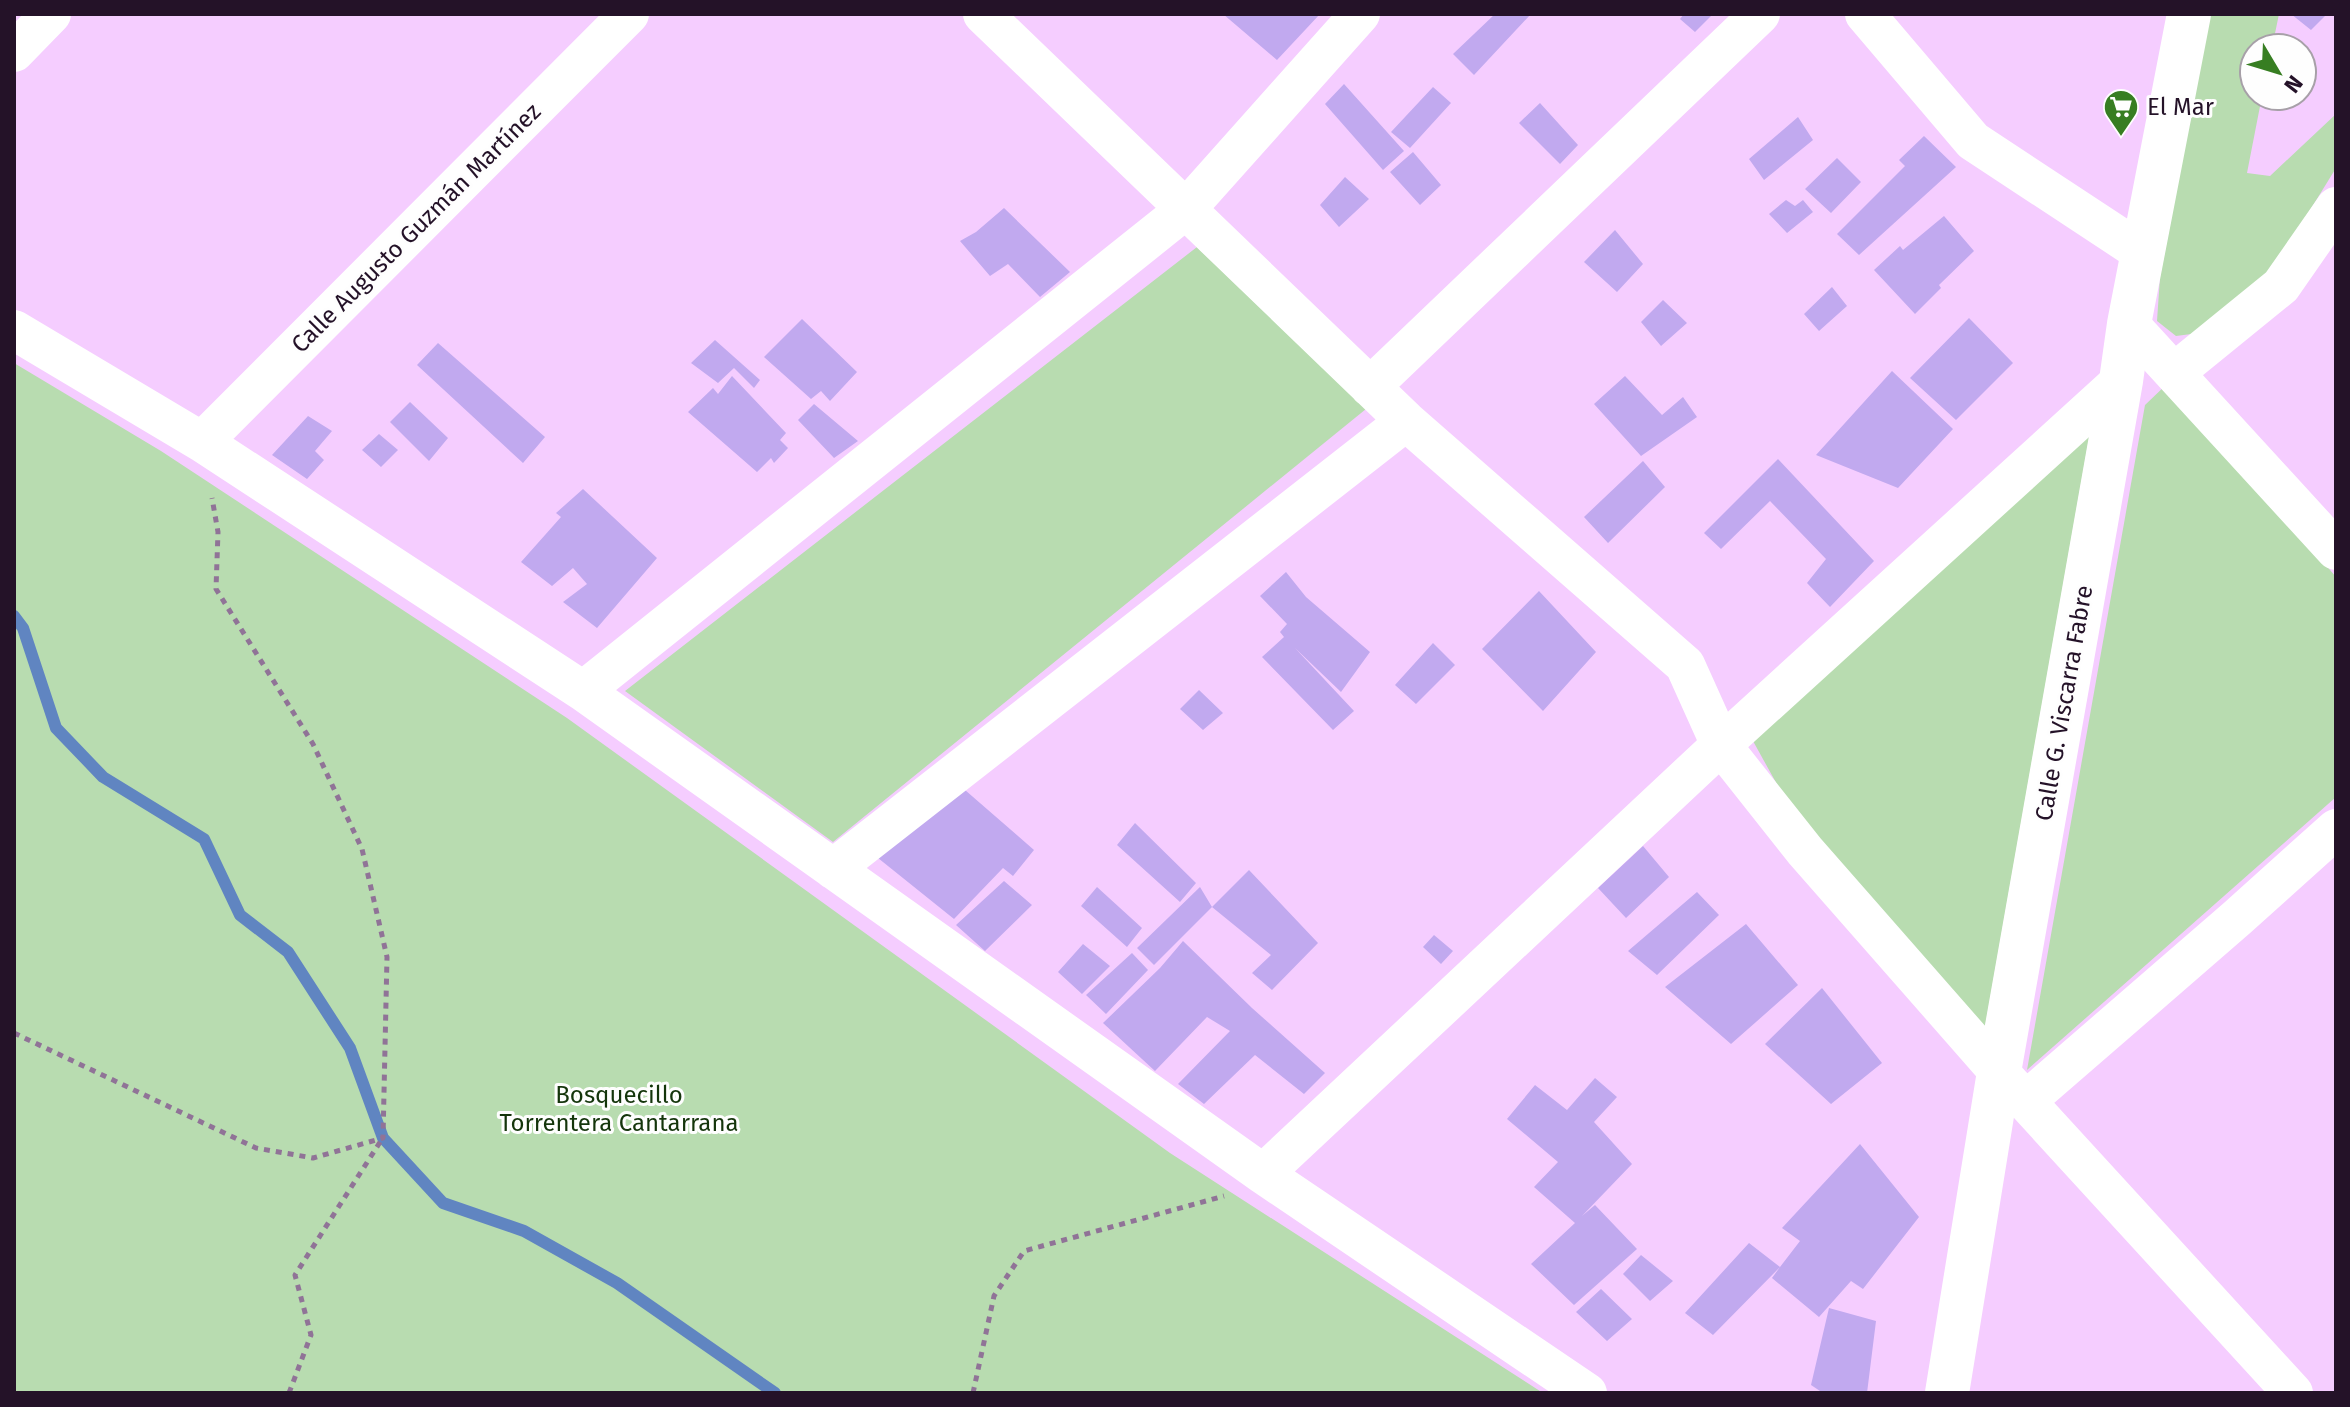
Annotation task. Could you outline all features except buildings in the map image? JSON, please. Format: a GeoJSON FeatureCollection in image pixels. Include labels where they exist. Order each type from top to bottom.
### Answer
{"type":"FeatureCollection","features":[{"type":"Feature","properties":{"kind":"street"},"geometry":{"type":"LineString","coordinates":[[14,52],[51,14]]}},
{"type":"Feature","properties":{"kind":"street","name":"Calle Augusto Guzmán Martínez"},"geometry":{"type":"LineString","coordinates":[[202,442],[629,14]]}},
{"type":"Feature","properties":{"kind":"street"},"geometry":{"type":"LineString","coordinates":[[983,14],[1406,421],[1685,665],[1721,745],[1805,851],[2012,1086],[2293,1393]]}},
{"type":"Feature","properties":{"kind":"street"},"geometry":{"type":"LineString","coordinates":[[583,691],[1186,209],[1360,14]]}},
{"type":"Feature","properties":{"kind":"street"},"geometry":{"type":"LineString","coordinates":[[1370,387],[1760,14]]}},
{"type":"Feature","properties":{"kind":"street"},"geometry":{"type":"LineString","coordinates":[[1865,14],[1973,141],[2143,253]]}},
{"type":"Feature","properties":{"kind":"street","name":"Calle G. Viscarra Fabre"},"geometry":{"type":"LineString","coordinates":[[1947,1393],[2012,1086],[2129,324],[2189,14]]}},
{"type":"Feature","properties":{"kind":"street"},"geometry":{"type":"LineString","coordinates":[[2174,373],[2281,286],[2336,207]]}},
{"type":"Feature","properties":{"kind":"street"},"geometry":{"type":"LineString","coordinates":[[2129,324],[2336,550]]}},
{"type":"Feature","properties":{"kind":"street"},"geometry":{"type":"LineString","coordinates":[[14,330],[202,442],[583,691],[1263,1174],[1587,1393]]}},
{"type":"Feature","properties":{"kind":"street"},"geometry":{"type":"LineString","coordinates":[[1263,1174],[1721,745],[2121,381]]}},
{"type":"Feature","properties":{"kind":"street"},"geometry":{"type":"LineString","coordinates":[[833,869],[1406,421]]}},
{"type":"Feature","properties":{"kind":"street"},"geometry":{"type":"LineString","coordinates":[[2012,1086],[2225,928],[2336,829]]}},
{"type":"Feature","properties":{"kind":"path"},"geometry":{"type":"LineString","coordinates":[[202,442],[218,532],[216,589],[313,744],[362,849],[387,957],[383,1138],[295,1275],[311,1335],[289,1393]]}},
{"type":"Feature","properties":{"kind":"path"},"geometry":{"type":"LineString","coordinates":[[14,1033],[256,1148],[313,1158],[383,1138]]}},
{"type":"Feature","properties":{"kind":"path"},"geometry":{"type":"LineString","coordinates":[[973,1393],[994,1296],[1024,1251],[1229,1195],[1263,1174]]}},
{"type":"Feature","properties":{"kind":"green space"},"geometry":{"type":"Polygon","coordinates":[[[2210,14],[2279,14],[2275,32],[2238,32],[2238,112],[2259,112],[2247,173],[2270,176],[2336,114],[2336,168],[2280,259],[2236,305],[2199,333],[2176,336],[2157,321],[2160,277],[2210,14]]]}},
{"type":"Feature","properties":{"kind":"green space"},"geometry":{"type":"Polygon","coordinates":[[[1197,247],[1366,409],[833,842],[625,691],[1197,247]]]}},
{"type":"Feature","properties":{"kind":"green space","name":"Bosquecillo Torrentera Cantarrana"},"geometry":{"type":"Polygon","coordinates":[[[14,363],[161,451],[567,718],[1170,1153],[1543,1393],[14,1393],[14,363]]]}},
{"type":"Feature","properties":{"kind":"green space"},"geometry":{"type":"Polygon","coordinates":[[[2169,382],[2336,577],[2336,797],[2027,1070],[2145,405],[2169,382]]]}},
{"type":"Feature","properties":{"kind":"green space"},"geometry":{"type":"Polygon","coordinates":[[[2091,427],[1984,1033],[1816,855],[1753,741],[2091,427]]]}},
{"type":"Feature","properties":{"kind":"waterway"},"geometry":{"type":"LineString","coordinates":[[14,616],[23,628],[56,728],[103,777],[204,839],[240,915],[288,952],[350,1048],[383,1138],[443,1203],[524,1231],[617,1283],[775,1393]]}},
{"type":"Feature","properties":{"kind":"place","name":"El Mar"},"geometry":{"type":"Point","coordinates":[2121,138]}}]}
